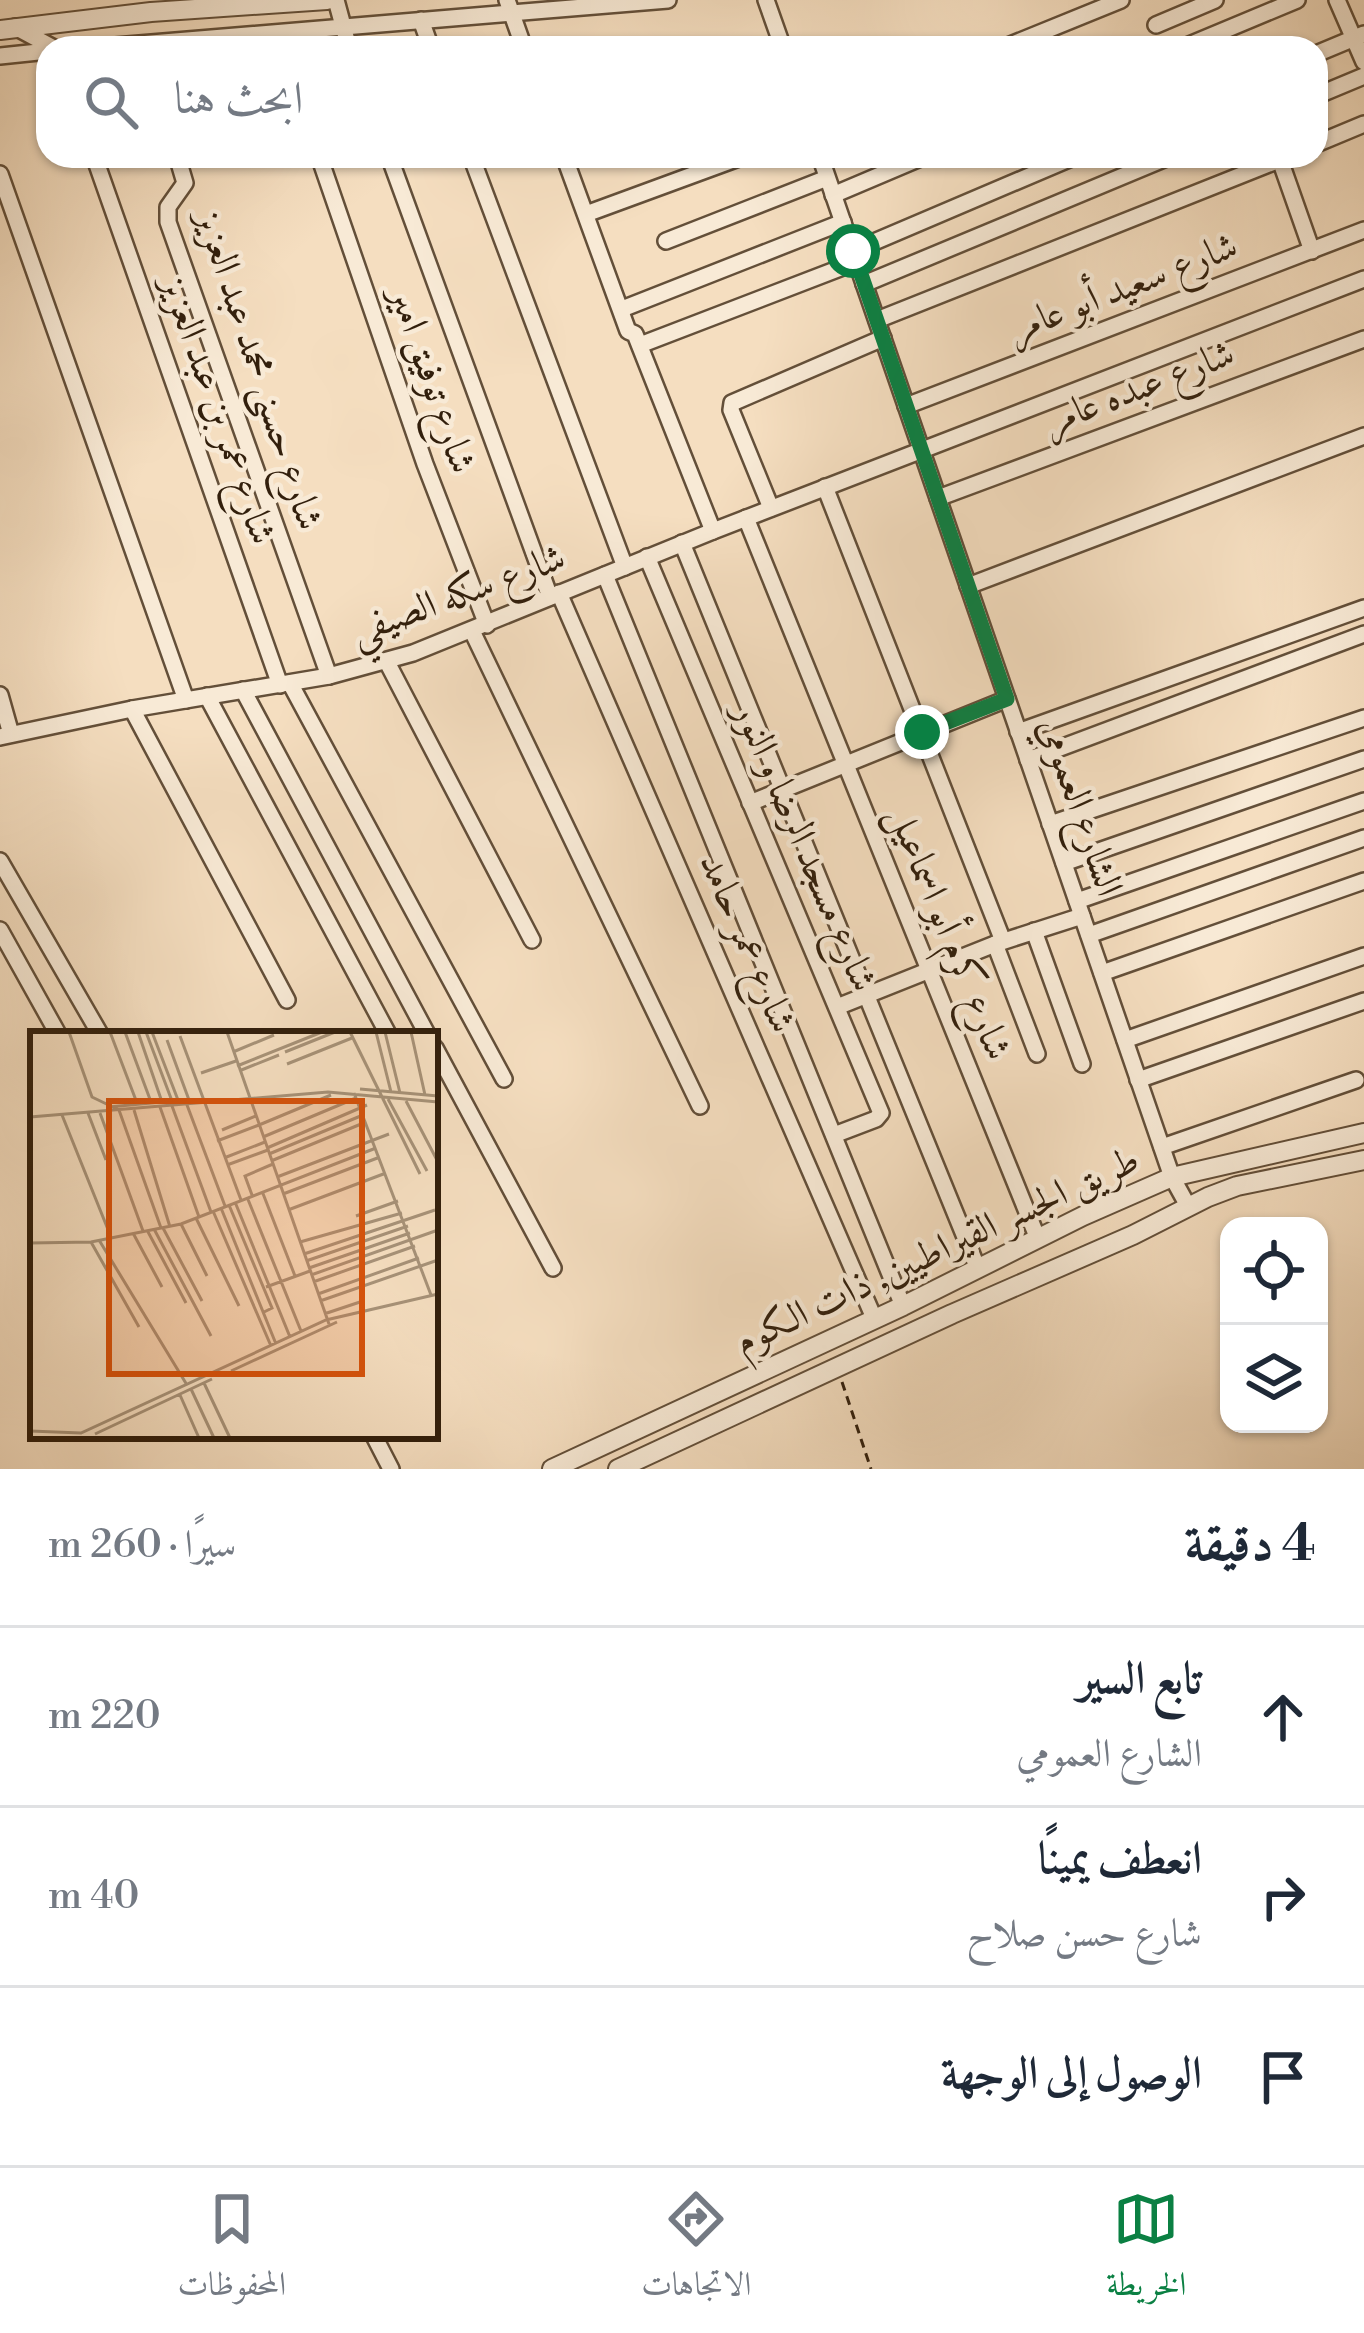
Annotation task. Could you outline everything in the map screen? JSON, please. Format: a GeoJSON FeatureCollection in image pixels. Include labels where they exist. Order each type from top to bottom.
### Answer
{"type":"FeatureCollection","features":[{"type":"Feature","properties":{"kind":"street"},"geometry":{"type":"LineString","coordinates":[[6,27],[149,6],[331,0],[345,36]]}},
{"type":"Feature","properties":{"kind":"street"},"geometry":{"type":"LineString","coordinates":[[297,36],[341,26],[509,7],[668,0]]}},
{"type":"Feature","properties":{"kind":"street"},"geometry":{"type":"LineString","coordinates":[[766,0],[779,36]]}},
{"type":"Feature","properties":{"kind":"street"},"geometry":{"type":"LineString","coordinates":[[1032,36],[1121,0]]}},
{"type":"Feature","properties":{"kind":"street"},"geometry":{"type":"LineString","coordinates":[[1156,25],[1215,0]]}},
{"type":"Feature","properties":{"kind":"street"},"geometry":{"type":"LineString","coordinates":[[1211,36],[1297,0]]}},
{"type":"Feature","properties":{"kind":"street"},"geometry":{"type":"LineString","coordinates":[[1337,0],[1359,36],[1364,62]]}},
{"type":"Feature","properties":{"kind":"street"},"geometry":{"type":"LineString","coordinates":[[509,7],[520,36]]}},
{"type":"Feature","properties":{"kind":"street"},"geometry":{"type":"LineString","coordinates":[[421,20],[427,36]]}},
{"type":"Feature","properties":{"kind":"street"},"geometry":{"type":"LineString","coordinates":[[6,27],[36,42]]}},
{"type":"Feature","properties":{"kind":"street"},"geometry":{"type":"LineString","coordinates":[[1328,49],[1359,36]]}},
{"type":"Feature","properties":{"kind":"street"},"geometry":{"type":"LineString","coordinates":[[0,56],[36,52]]}},
{"type":"Feature","properties":{"kind":"street"},"geometry":{"type":"LineString","coordinates":[[1328,91],[1364,76]]}},
{"type":"Feature","properties":{"kind":"street"},"geometry":{"type":"LineString","coordinates":[[1328,139],[1364,124]]}},
{"type":"Feature","properties":{"kind":"street","name":"شارع عمر بن عبد العزيز"},"geometry":{"type":"LineString","coordinates":[[98,168],[285,684],[504,1079]]}},
{"type":"Feature","properties":{"kind":"street","name":"شارع حسنى محمد عبد العزيز"},"geometry":{"type":"LineString","coordinates":[[181,168],[185,183],[168,207],[168,222],[329,676]]}},
{"type":"Feature","properties":{"kind":"street","name":"شارع توفيق امير"},"geometry":{"type":"LineString","coordinates":[[323,168],[479,628],[700,1106]]}},
{"type":"Feature","properties":{"kind":"street","name":"شارع عمر حامد"},"geometry":{"type":"LineString","coordinates":[[394,168],[555,595],[874,1318]]}},
{"type":"Feature","properties":{"kind":"street"},"geometry":{"type":"LineString","coordinates":[[475,168],[625,567]]}},
{"type":"Feature","properties":{"kind":"street"},"geometry":{"type":"LineString","coordinates":[[569,168],[628,331],[640,344],[713,531]]}},
{"type":"Feature","properties":{"kind":"street"},"geometry":{"type":"LineString","coordinates":[[586,214],[711,168]]}},
{"type":"Feature","properties":{"kind":"street","name":"الشارع العمومي"},"geometry":{"type":"LineString","coordinates":[[824,168],[1172,1178],[1188,1206]]}},
{"type":"Feature","properties":{"kind":"street"},"geometry":{"type":"LineString","coordinates":[[666,241],[887,168]]}},
{"type":"Feature","properties":{"kind":"street"},"geometry":{"type":"LineString","coordinates":[[640,344],[855,256],[1049,168]]}},
{"type":"Feature","properties":{"kind":"street"},"geometry":{"type":"LineString","coordinates":[[864,284],[1142,168]]}},
{"type":"Feature","properties":{"kind":"street"},"geometry":{"type":"LineString","coordinates":[[877,320],[1259,168]]}},
{"type":"Feature","properties":{"kind":"street"},"geometry":{"type":"LineString","coordinates":[[1287,168],[1312,250]]}},
{"type":"Feature","properties":{"kind":"street"},"geometry":{"type":"LineString","coordinates":[[0,174],[187,700]]}},
{"type":"Feature","properties":{"kind":"street"},"geometry":{"type":"LineString","coordinates":[[622,309],[843,222]]}},
{"type":"Feature","properties":{"kind":"street","name":"شارع سعيد أبو عامر"},"geometry":{"type":"LineString","coordinates":[[906,406],[1364,230]]}},
{"type":"Feature","properties":{"kind":"street","name":"شارع سكه الصيفي"},"geometry":{"type":"LineString","coordinates":[[6,735],[387,662],[1364,279]]}},
{"type":"Feature","properties":{"kind":"street"},"geometry":{"type":"LineString","coordinates":[[771,508],[731,410],[733,403],[883,338]]}},
{"type":"Feature","properties":{"kind":"street","name":"شارع عبده عامر"},"geometry":{"type":"LineString","coordinates":[[938,499],[1364,339]]}},
{"type":"Feature","properties":{"kind":"street"},"geometry":{"type":"LineString","coordinates":[[968,586],[1364,436]]}},
{"type":"Feature","properties":{"kind":"street"},"geometry":{"type":"LineString","coordinates":[[825,487],[922,732],[1037,1054]]}},
{"type":"Feature","properties":{"kind":"street","name":"شارع كرم أبو اسماعيل"},"geometry":{"type":"LineString","coordinates":[[746,518],[1038,1239]]}},
{"type":"Feature","properties":{"kind":"street"},"geometry":{"type":"LineString","coordinates":[[682,543],[978,1269]]}},
{"type":"Feature","properties":{"kind":"street","name":"شارع مسجد الرضا و النور"},"geometry":{"type":"LineString","coordinates":[[647,557],[881,1113],[835,1135]]}},
{"type":"Feature","properties":{"kind":"street"},"geometry":{"type":"LineString","coordinates":[[605,575],[903,1306]]}},
{"type":"Feature","properties":{"kind":"street"},"geometry":{"type":"LineString","coordinates":[[1018,731],[1364,608]]}},
{"type":"Feature","properties":{"kind":"street"},"geometry":{"type":"LineString","coordinates":[[1028,760],[1364,634]]}},
{"type":"Feature","properties":{"kind":"street"},"geometry":{"type":"LineString","coordinates":[[387,662],[532,940]]}},
{"type":"Feature","properties":{"kind":"street"},"geometry":{"type":"LineString","coordinates":[[242,690],[425,1031]]}},
{"type":"Feature","properties":{"kind":"street"},"geometry":{"type":"LineString","coordinates":[[0,695],[6,735]]}},
{"type":"Feature","properties":{"kind":"street"},"geometry":{"type":"LineString","coordinates":[[207,696],[386,1031]]}},
{"type":"Feature","properties":{"kind":"street"},"geometry":{"type":"LineString","coordinates":[[750,803],[1007,699]]}},
{"type":"Feature","properties":{"kind":"street"},"geometry":{"type":"LineString","coordinates":[[132,709],[287,1000]]}},
{"type":"Feature","properties":{"kind":"street"},"geometry":{"type":"LineString","coordinates":[[1050,824],[1364,718]]}},
{"type":"Feature","properties":{"kind":"street"},"geometry":{"type":"LineString","coordinates":[[1064,863],[1364,759]]}},
{"type":"Feature","properties":{"kind":"street"},"geometry":{"type":"LineString","coordinates":[[837,1007],[1364,801]]}},
{"type":"Feature","properties":{"kind":"street"},"geometry":{"type":"LineString","coordinates":[[1089,935],[1364,838]]}},
{"type":"Feature","properties":{"kind":"street"},"geometry":{"type":"LineString","coordinates":[[0,861],[98,1031]]}},
{"type":"Feature","properties":{"kind":"street"},"geometry":{"type":"LineString","coordinates":[[1102,974],[1364,881]]}},
{"type":"Feature","properties":{"kind":"street"},"geometry":{"type":"LineString","coordinates":[[0,930],[56,1031]]}},
{"type":"Feature","properties":{"kind":"street"},"geometry":{"type":"LineString","coordinates":[[1034,931],[1082,1064]]}},
{"type":"Feature","properties":{"kind":"street"},"geometry":{"type":"LineString","coordinates":[[1125,1040],[1364,956]]}},
{"type":"Feature","properties":{"kind":"street"},"geometry":{"type":"LineString","coordinates":[[1138,1079],[1364,1001]]}},
{"type":"Feature","properties":{"kind":"street"},"geometry":{"type":"LineString","coordinates":[[438,1054],[553,1268]]}},
{"type":"Feature","properties":{"kind":"street"},"geometry":{"type":"LineString","coordinates":[[1162,1147],[1355,1080]]}},
{"type":"Feature","properties":{"kind":"street","name":"طريق الجسر القيراطيين, ذات الكوم"},"geometry":{"type":"LineString","coordinates":[[552,1469],[1172,1178],[1364,1133]]}},
{"type":"Feature","properties":{"kind":"street","name":"طريق الجسر القيراطيين, ذات الكوم"},"geometry":{"type":"LineString","coordinates":[[618,1469],[1188,1206],[1238,1186],[1364,1160]]}},
{"type":"Feature","properties":{"kind":"street"},"geometry":{"type":"LineString","coordinates":[[376,1439],[391,1469]]}},
{"type":"Feature","properties":{"kind":"path"},"geometry":{"type":"LineString","coordinates":[[838,1369],[871,1469]]}},
{"type":"Feature","properties":{"kind":"route"},"geometry":{"type":"LineString","coordinates":[[853,251],[1007,699],[922,732]]}}]}
